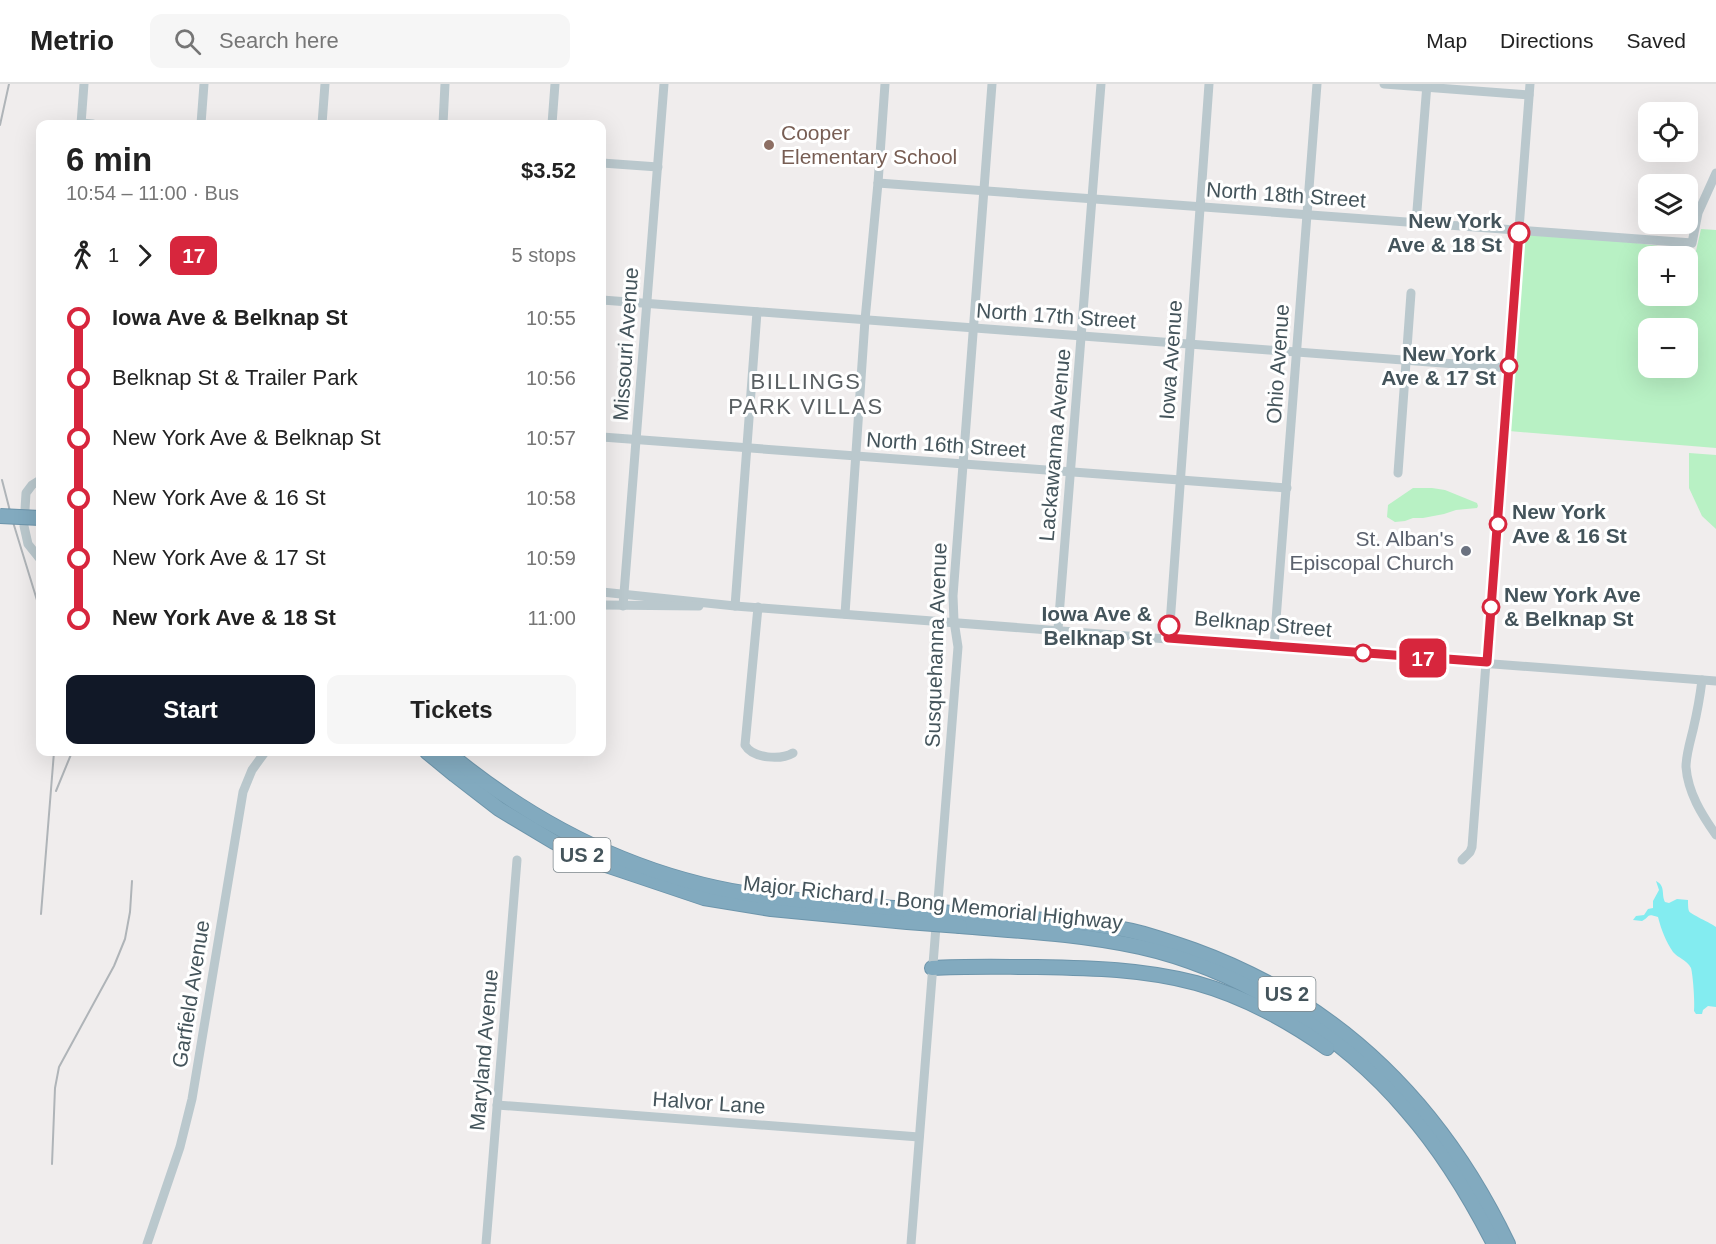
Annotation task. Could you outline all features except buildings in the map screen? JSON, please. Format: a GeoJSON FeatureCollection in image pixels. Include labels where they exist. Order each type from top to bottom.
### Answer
{"type":"FeatureCollection","features":[{"type":"Feature","properties":{"kind":"highway"},"geometry":{"type":"LineString","coordinates":[[0,516],[36,518]]}},
{"type":"Feature","properties":{"kind":"highway","name":"Major Richard I. Bong Memorial Highway"},"geometry":{"type":"LineString","coordinates":[[432,756],[455,776],[499,808],[554,842],[600,863],[704,898],[771,909],[1113,927],[1173,943],[1235,966],[1289,995],[1343,1032],[1380,1064],[1438,1127],[1480,1190],[1508,1244]]}},
{"type":"Feature","properties":{"kind":"highway","name":"Major Richard I. Bong Memorial Highway"},"geometry":{"type":"LineString","coordinates":[[452,756],[536,816],[599,849],[652,870],[750,894],[908,916]]}},
{"type":"Feature","properties":{"kind":"highway"},"geometry":{"type":"LineString","coordinates":[[456,756],[464,765]]}},
{"type":"Feature","properties":{"kind":"highway","name":"Major Richard I. Bong Memorial Highway"},"geometry":{"type":"LineString","coordinates":[[961,920],[1142,948],[1199,966],[1229,979],[1299,1017],[1342,1049],[1408,1111],[1449,1167],[1494,1244]]}},
{"type":"Feature","properties":{"kind":"highway"},"geometry":{"type":"LineString","coordinates":[[932,968],[964,966],[1109,969],[1164,976],[1228,994],[1286,1022],[1334,1052],[1378,1092],[1449,1167]]}},
{"type":"Feature","properties":{"kind":"street"},"geometry":{"type":"LineString","coordinates":[[81,120],[84,84]]}},
{"type":"Feature","properties":{"kind":"street"},"geometry":{"type":"LineString","coordinates":[[201,120],[204,84]]}},
{"type":"Feature","properties":{"kind":"street"},"geometry":{"type":"LineString","coordinates":[[322,120],[325,84]]}},
{"type":"Feature","properties":{"kind":"street"},"geometry":{"type":"LineString","coordinates":[[443,120],[445,84]]}},
{"type":"Feature","properties":{"kind":"street"},"geometry":{"type":"LineString","coordinates":[[552,120],[555,84]]}},
{"type":"Feature","properties":{"kind":"street","name":"Missouri Avenue"},"geometry":{"type":"LineString","coordinates":[[623,606],[664,84]]}},
{"type":"Feature","properties":{"kind":"street"},"geometry":{"type":"LineString","coordinates":[[845,614],[865,320],[885,84]]}},
{"type":"Feature","properties":{"kind":"street","name":"Susquehanna Avenue"},"geometry":{"type":"LineString","coordinates":[[911,1244],[958,647],[953,597],[992,84]]}},
{"type":"Feature","properties":{"kind":"street","name":"Lackawanna Avenue"},"geometry":{"type":"LineString","coordinates":[[1058,629],[1101,84]]}},
{"type":"Feature","properties":{"kind":"street","name":"Iowa Avenue"},"geometry":{"type":"LineString","coordinates":[[1168,638],[1209,84]]}},
{"type":"Feature","properties":{"kind":"street","name":"Ohio Avenue"},"geometry":{"type":"LineString","coordinates":[[1274,646],[1317,84]]}},
{"type":"Feature","properties":{"kind":"street"},"geometry":{"type":"LineString","coordinates":[[1384,84],[1529,95]]}},
{"type":"Feature","properties":{"kind":"street"},"geometry":{"type":"LineString","coordinates":[[1462,860],[1472,847],[1530,84]]}},
{"type":"Feature","properties":{"kind":"street"},"geometry":{"type":"LineString","coordinates":[[1416,223],[1427,86]]}},
{"type":"Feature","properties":{"kind":"street"},"geometry":{"type":"LineString","coordinates":[[606,163],[658,167]]}},
{"type":"Feature","properties":{"kind":"street","name":"North 18th Street"},"geometry":{"type":"LineString","coordinates":[[878,183],[1692,243],[1698,213],[1716,173]]}},
{"type":"Feature","properties":{"kind":"street"},"geometry":{"type":"LineString","coordinates":[[1398,474],[1412,293]]}},
{"type":"Feature","properties":{"kind":"street","name":"North 17th Street"},"geometry":{"type":"LineString","coordinates":[[606,300],[1509,368]]}},
{"type":"Feature","properties":{"kind":"street"},"geometry":{"type":"LineString","coordinates":[[735,606],[757,312]]}},
{"type":"Feature","properties":{"kind":"street","name":"North 16th Street"},"geometry":{"type":"LineString","coordinates":[[606,437],[1287,488]]}},
{"type":"Feature","properties":{"kind":"street"},"geometry":{"type":"LineString","coordinates":[[36,482],[26,493],[24,526],[28,544],[36,554]]}},
{"type":"Feature","properties":{"kind":"street","name":"Belknap Street"},"geometry":{"type":"LineString","coordinates":[[606,592],[735,606]]}},
{"type":"Feature","properties":{"kind":"street","name":"Belknap Street"},"geometry":{"type":"LineString","coordinates":[[606,605],[758,607],[1716,681]]}},
{"type":"Feature","properties":{"kind":"street"},"geometry":{"type":"LineString","coordinates":[[758,607],[745,745],[754,754],[780,757],[793,753]]}},
{"type":"Feature","properties":{"kind":"street"},"geometry":{"type":"LineString","coordinates":[[1702,680],[1686,767],[1693,796],[1700,812],[1716,835]]}},
{"type":"Feature","properties":{"kind":"street","name":"Garfield Avenue"},"geometry":{"type":"LineString","coordinates":[[147,1244],[177,1156],[192,1099],[243,792],[252,770],[262,756]]}},
{"type":"Feature","properties":{"kind":"street","name":"Maryland Avenue"},"geometry":{"type":"LineString","coordinates":[[486,1244],[517,860]]}},
{"type":"Feature","properties":{"kind":"street","name":"Halvor Lane"},"geometry":{"type":"LineString","coordinates":[[497,1105],[919,1137]]}},
{"type":"Feature","properties":{"kind":"green space"},"geometry":{"type":"Polygon","coordinates":[[[1701,229],[1716,230],[1716,448],[1509,431],[1526,236],[1530,234],[1659,246],[1638,246],[1638,306],[1698,306],[1697,246],[1701,229]]]}},
{"type":"Feature","properties":{"kind":"green space"},"geometry":{"type":"Polygon","coordinates":[[[1689,453],[1716,455],[1716,529],[1702,516],[1689,488],[1689,453]]]}},
{"type":"Feature","properties":{"kind":"green space"},"geometry":{"type":"Polygon","coordinates":[[[1413,488],[1445,490],[1477,503],[1478,506],[1405,521],[1395,522],[1387,517],[1388,505],[1413,488]]]}},
{"type":"Feature","properties":{"kind":"water"},"geometry":{"type":"Polygon","coordinates":[[[1656,881],[1662,888],[1665,902],[1669,903],[1677,899],[1688,900],[1690,912],[1716,927],[1716,1007],[1708,1006],[1702,1014],[1696,1014],[1694,1011],[1691,968],[1670,948],[1658,917],[1650,915],[1642,921],[1633,920],[1636,916],[1644,915],[1648,909],[1653,908],[1653,901],[1659,890],[1656,881]]]}},
{"type":"Feature","properties":{"kind":"railway"},"geometry":{"type":"LineString","coordinates":[[0,125],[9,84]]}},
{"type":"Feature","properties":{"kind":"railway"},"geometry":{"type":"LineString","coordinates":[[2,480],[11,515]]}},
{"type":"Feature","properties":{"kind":"railway"},"geometry":{"type":"LineString","coordinates":[[9,509],[36,597]]}},
{"type":"Feature","properties":{"kind":"railway"},"geometry":{"type":"LineString","coordinates":[[41,914],[54,756]]}},
{"type":"Feature","properties":{"kind":"railway"},"geometry":{"type":"LineString","coordinates":[[56,791],[70,756]]}},
{"type":"Feature","properties":{"kind":"railway"},"geometry":{"type":"LineString","coordinates":[[52,1164],[55,1088],[59,1067],[114,966],[125,939],[132,881]]}},
{"type":"Feature","properties":{"kind":"bus line","name":"17"},"geometry":{"type":"LineString","coordinates":[[1169,626],[1168,638],[1487,662],[1519,233]]}},
{"type":"Feature","properties":{"kind":"place","name":"Cooper Elementary School"},"geometry":{"type":"Point","coordinates":[769,145]}},
{"type":"Feature","properties":{"kind":"place","name":"New York Ave & 18 St"},"geometry":{"type":"Point","coordinates":[1519,233]}},
{"type":"Feature","properties":{"kind":"place","name":"New York Ave & 17 St"},"geometry":{"type":"Point","coordinates":[1509,366]}},
{"type":"Feature","properties":{"kind":"place","name":"New York Ave & 16 St"},"geometry":{"type":"Point","coordinates":[1498,524]}},
{"type":"Feature","properties":{"kind":"place","name":"St. Alban's Episcopal Church"},"geometry":{"type":"Point","coordinates":[1466,551]}},
{"type":"Feature","properties":{"kind":"place","name":"New York Ave & Belknap St"},"geometry":{"type":"Point","coordinates":[1491,607]}},
{"type":"Feature","properties":{"kind":"place","name":"Iowa Ave & Belknap St"},"geometry":{"type":"Point","coordinates":[1169,626]}},
{"type":"Feature","properties":{"kind":"district","name":"BILLINGS PARK VILLAS"},"geometry":{"type":"Point","coordinates":[806,394]}}]}
